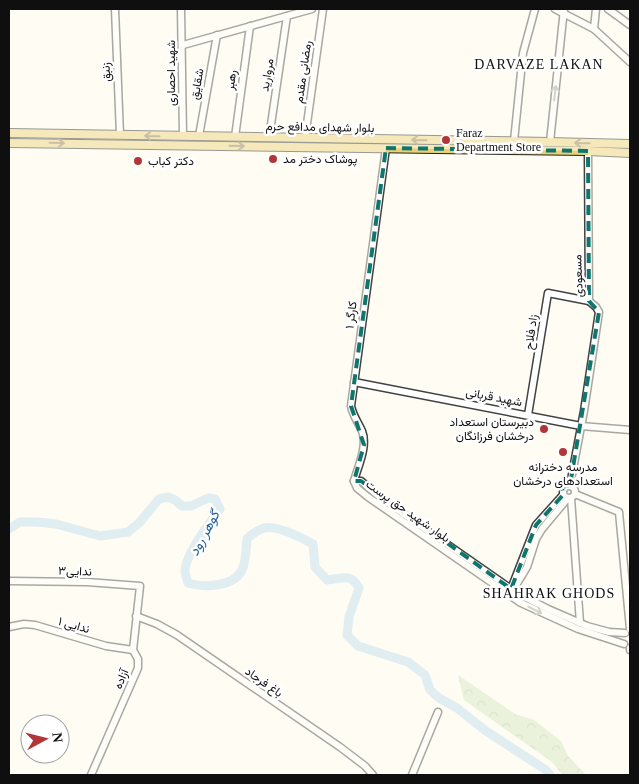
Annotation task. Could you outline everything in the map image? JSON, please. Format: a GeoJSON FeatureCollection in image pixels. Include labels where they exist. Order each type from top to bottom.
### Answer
{"type":"FeatureCollection","features":[{"type":"Feature","properties":{"kind":"main road","name":"بلوار شهدای مدافع حرم"},"geometry":{"type":"LineString","coordinates":[[9,133],[630,144]]}},
{"type":"Feature","properties":{"kind":"main road"},"geometry":{"type":"LineString","coordinates":[[216,137],[216,146]]}},
{"type":"Feature","properties":{"kind":"main road","name":"بلوار شهدای مدافع حرم"},"geometry":{"type":"LineString","coordinates":[[9,143],[630,153]]}},
{"type":"Feature","properties":{"kind":"street","name":"زنبق"},"geometry":{"type":"LineString","coordinates":[[115,9],[120,135]]}},
{"type":"Feature","properties":{"kind":"street","name":"شهید احصاری"},"geometry":{"type":"LineString","coordinates":[[181,9],[183,136]]}},
{"type":"Feature","properties":{"kind":"street"},"geometry":{"type":"LineString","coordinates":[[183,45],[312,9]]}},
{"type":"Feature","properties":{"kind":"street","name":"رمضانی مقدم"},"geometry":{"type":"LineString","coordinates":[[306,138],[324,9]]}},
{"type":"Feature","properties":{"kind":"street"},"geometry":{"type":"LineString","coordinates":[[514,142],[523,53],[535,9]]}},
{"type":"Feature","properties":{"kind":"street"},"geometry":{"type":"LineString","coordinates":[[555,9],[563,11],[594,30],[630,62]]}},
{"type":"Feature","properties":{"kind":"street"},"geometry":{"type":"LineString","coordinates":[[594,30],[596,9]]}},
{"type":"Feature","properties":{"kind":"street"},"geometry":{"type":"LineString","coordinates":[[608,9],[630,25]]}},
{"type":"Feature","properties":{"kind":"street"},"geometry":{"type":"LineString","coordinates":[[550,142],[563,11]]}},
{"type":"Feature","properties":{"kind":"street","name":"مروارید"},"geometry":{"type":"LineString","coordinates":[[269,138],[287,16]]}},
{"type":"Feature","properties":{"kind":"street","name":"رهبر"},"geometry":{"type":"LineString","coordinates":[[235,137],[250,26]]}},
{"type":"Feature","properties":{"kind":"street","name":"شقایق"},"geometry":{"type":"LineString","coordinates":[[199,136],[217,35]]}},
{"type":"Feature","properties":{"kind":"street","name":"کارگر ۱"},"geometry":{"type":"LineString","coordinates":[[354,481],[364,445],[362,432],[353,417],[351,406],[386,148]]}},
{"type":"Feature","properties":{"kind":"street","name":"مسعودی"},"geometry":{"type":"LineString","coordinates":[[581,426],[599,312],[589,302],[588,151]]}},
{"type":"Feature","properties":{"kind":"street","name":"زاد فلاح"},"geometry":{"type":"LineString","coordinates":[[528,415],[548,293],[589,302]]}},
{"type":"Feature","properties":{"kind":"street","name":"شهید قربانی"},"geometry":{"type":"LineString","coordinates":[[354,382],[581,426],[630,430]]}},
{"type":"Feature","properties":{"kind":"street"},"geometry":{"type":"LineString","coordinates":[[509,592],[515,587],[526,562],[536,525],[569,496],[573,487],[570,486],[581,426]]}},
{"type":"Feature","properties":{"kind":"street","name":"بلوار شهید حق پرست"},"geometry":{"type":"LineString","coordinates":[[354,481],[361,481],[425,533],[509,592],[578,629],[629,648]]}},
{"type":"Feature","properties":{"kind":"street"},"geometry":{"type":"LineString","coordinates":[[570,486],[564,488],[563,491],[569,496],[619,512],[629,648]]}},
{"type":"Feature","properties":{"kind":"street"},"geometry":{"type":"LineString","coordinates":[[569,496],[580,623]]}},
{"type":"Feature","properties":{"kind":"street","name":"ندایی۳"},"geometry":{"type":"LineString","coordinates":[[9,581],[88,582],[140,586]]}},
{"type":"Feature","properties":{"kind":"street","name":"آزاده"},"geometry":{"type":"LineString","coordinates":[[91,775],[138,668],[138,659],[133,650],[140,586]]}},
{"type":"Feature","properties":{"kind":"street","name":"باغ فرجاد"},"geometry":{"type":"LineString","coordinates":[[136,616],[177,634],[340,747],[373,775]]}},
{"type":"Feature","properties":{"kind":"street","name":"بلوار شهید حق پرست"},"geometry":{"type":"LineString","coordinates":[[560,618],[609,632],[628,630]]}},
{"type":"Feature","properties":{"kind":"street","name":"ندایی ۱"},"geometry":{"type":"LineString","coordinates":[[9,627],[24,624],[35,625],[106,646],[133,650]]}},
{"type":"Feature","properties":{"kind":"street"},"geometry":{"type":"LineString","coordinates":[[412,775],[438,712]]}},
{"type":"Feature","properties":{"kind":"highlighted area"},"geometry":{"type":"Polygon","coordinates":[[[386,148],[588,151],[589,301],[599,312],[570,485],[562,487],[563,495],[536,525],[511,589],[361,481],[354,481],[364,445],[351,406],[386,148]]]}},
{"type":"Feature","properties":{"kind":"green space"},"geometry":{"type":"Polygon","coordinates":[[[458,675],[515,714],[534,720],[561,741],[568,756],[586,775],[563,775],[552,762],[464,700],[458,675]]]}},
{"type":"Feature","properties":{"kind":"waterway","name":"گوهر رود"},"geometry":{"type":"LineString","coordinates":[[9,529],[20,522],[37,522],[56,524],[100,536],[128,532],[139,523],[159,499],[168,497],[182,506],[191,506],[208,498],[215,499],[220,509],[189,556],[185,571],[188,583],[194,585],[218,585],[238,576],[242,570],[246,555],[247,539],[264,528],[276,528],[313,544],[315,567],[327,580],[349,578],[359,588],[349,617],[347,635],[358,646],[408,662],[425,675],[430,690],[439,698],[457,708],[486,731],[546,770],[550,775]]}},
{"type":"Feature","properties":{"kind":"place","name":"Faraz Department Store"},"geometry":{"type":"Point","coordinates":[446,140]}},
{"type":"Feature","properties":{"kind":"place","name":"پوشاک دختر مد"},"geometry":{"type":"Point","coordinates":[273,159]}},
{"type":"Feature","properties":{"kind":"place","name":"دکتر کباب"},"geometry":{"type":"Point","coordinates":[138,161]}},
{"type":"Feature","properties":{"kind":"place","name":"دبیرستان استعداد درخشان فرزانگان"},"geometry":{"type":"Point","coordinates":[544,429]}},
{"type":"Feature","properties":{"kind":"place","name":"مدرسه دخترانه استعدادهای درخشان"},"geometry":{"type":"Point","coordinates":[563,452]}},
{"type":"Feature","properties":{"kind":"district","name":"DARVAZE LAKAN"},"geometry":{"type":"Point","coordinates":[539,64]}},
{"type":"Feature","properties":{"kind":"district","name":"SHAHRAK GHODS"},"geometry":{"type":"Point","coordinates":[549,593]}}]}
